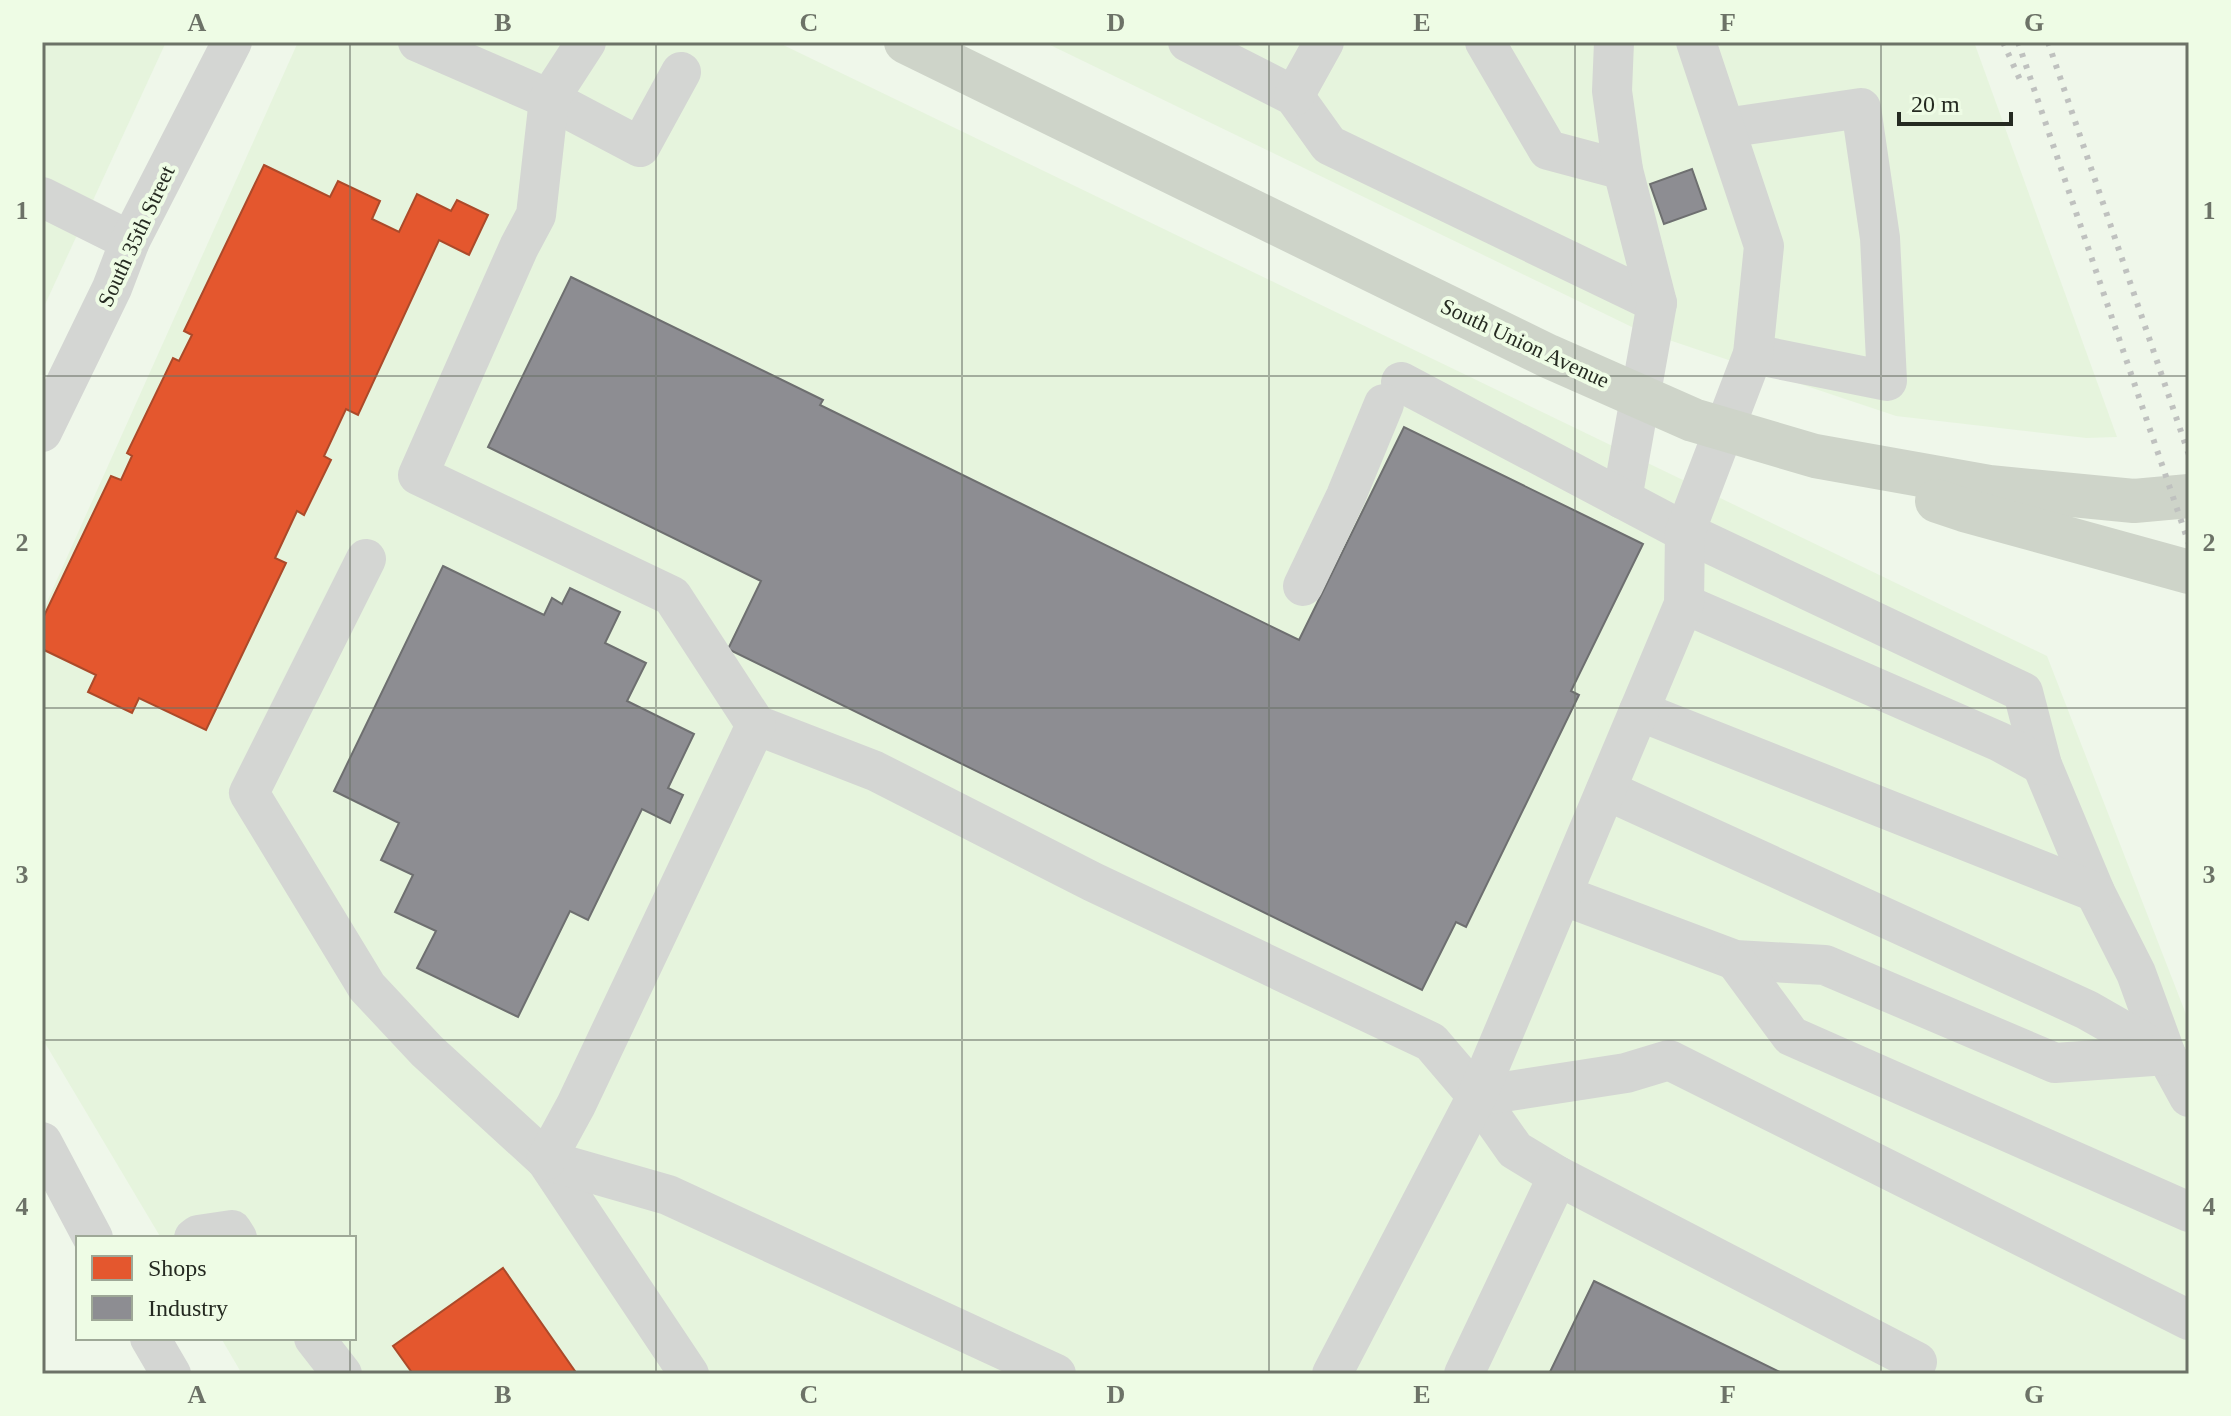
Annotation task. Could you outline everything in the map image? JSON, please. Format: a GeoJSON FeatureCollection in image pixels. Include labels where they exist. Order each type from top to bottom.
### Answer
{"type":"FeatureCollection","features":[{"type":"Feature","properties":{"kind":"main road","name":"South Union Avenue"},"geometry":{"type":"LineString","coordinates":[[906,42],[1562,363],[1693,420],[1815,456],[1989,487],[2134,501],[2189,496]]}},
{"type":"Feature","properties":{"kind":"main road"},"geometry":{"type":"LineString","coordinates":[[1815,456],[1964,510],[2189,572]]}},
{"type":"Feature","properties":{"kind":"street","name":"South 35th Street"},"geometry":{"type":"LineString","coordinates":[[42,432],[112,288],[130,241],[232,42]]}},
{"type":"Feature","properties":{"kind":"street"},"geometry":{"type":"LineString","coordinates":[[418,42],[549,99],[640,147],[681,72]]}},
{"type":"Feature","properties":{"kind":"street"},"geometry":{"type":"LineString","coordinates":[[586,42],[549,99],[536,215],[418,475],[672,596],[756,725],[875,771],[1093,882],[1431,1042],[1477,1096],[1515,1150],[1558,1176],[1917,1362],[1911,1374]]}},
{"type":"Feature","properties":{"kind":"street"},"geometry":{"type":"LineString","coordinates":[[1188,42],[1294,96],[1329,145],[1657,303]]}},
{"type":"Feature","properties":{"kind":"street"},"geometry":{"type":"LineString","coordinates":[[1294,96],[1324,42]]}},
{"type":"Feature","properties":{"kind":"street"},"geometry":{"type":"LineString","coordinates":[[1485,42],[1548,150],[1623,170]]}},
{"type":"Feature","properties":{"kind":"street"},"geometry":{"type":"LineString","coordinates":[[1614,42],[1612,91],[1623,170],[1657,303],[1622,499]]}},
{"type":"Feature","properties":{"kind":"street"},"geometry":{"type":"LineString","coordinates":[[1332,1374],[1477,1096],[1684,604],[1685,532],[1753,354],[1764,246],[1696,42]]}},
{"type":"Feature","properties":{"kind":"street"},"geometry":{"type":"LineString","coordinates":[[1725,128],[1861,108],[1880,238],[1887,381],[1753,354]]}},
{"type":"Feature","properties":{"kind":"street"},"geometry":{"type":"LineString","coordinates":[[42,197],[130,241]]}},
{"type":"Feature","properties":{"kind":"street"},"geometry":{"type":"LineString","coordinates":[[1303,586],[1392,393],[1622,499],[1685,532],[2023,692],[2042,765],[2095,892],[2136,973],[2166,1055],[2189,1097]]}},
{"type":"Feature","properties":{"kind":"street"},"geometry":{"type":"LineString","coordinates":[[366,559],[249,793],[367,987],[427,1051],[546,1160],[689,1374]]}},
{"type":"Feature","properties":{"kind":"street"},"geometry":{"type":"LineString","coordinates":[[1684,604],[1985,736],[2042,765]]}},
{"type":"Feature","properties":{"kind":"street"},"geometry":{"type":"LineString","coordinates":[[1639,711],[2095,892]]}},
{"type":"Feature","properties":{"kind":"street"},"geometry":{"type":"LineString","coordinates":[[546,1160],[583,1091],[756,725]]}},
{"type":"Feature","properties":{"kind":"street"},"geometry":{"type":"LineString","coordinates":[[1606,790],[2087,1010],[2166,1055]]}},
{"type":"Feature","properties":{"kind":"street"},"geometry":{"type":"LineString","coordinates":[[1562,895],[1735,960],[1825,965],[2055,1063],[2166,1055]]}},
{"type":"Feature","properties":{"kind":"street"},"geometry":{"type":"LineString","coordinates":[[1735,960],[1791,1036],[2189,1212]]}},
{"type":"Feature","properties":{"kind":"street"},"geometry":{"type":"LineString","coordinates":[[1477,1096],[1626,1073],[1669,1060],[2189,1320]]}},
{"type":"Feature","properties":{"kind":"street"},"geometry":{"type":"LineString","coordinates":[[42,1142],[92,1236]]}},
{"type":"Feature","properties":{"kind":"street"},"geometry":{"type":"LineString","coordinates":[[546,1160],[668,1195],[1056,1374]]}},
{"type":"Feature","properties":{"kind":"street"},"geometry":{"type":"LineString","coordinates":[[1464,1374],[1558,1176]]}},
{"type":"Feature","properties":{"kind":"street"},"geometry":{"type":"LineString","coordinates":[[197,1236],[232,1230],[236,1236]]}},
{"type":"Feature","properties":{"kind":"street"},"geometry":{"type":"LineString","coordinates":[[151,1340],[171,1374]]}},
{"type":"Feature","properties":{"kind":"street"},"geometry":{"type":"LineString","coordinates":[[316,1340],[342,1374]]}},
{"type":"Feature","properties":{"kind":"shaded area"},"geometry":{"type":"Polygon","coordinates":[[[42,42],[166,42],[42,311],[42,42]]]}},
{"type":"Feature","properties":{"kind":"shaded area"},"geometry":{"type":"Polygon","coordinates":[[[298,42],[777,42],[2047,656],[2189,1022],[2189,1374],[242,1374],[222,1340],[356,1340],[356,1236],[160,1236],[42,1038],[42,613],[298,42]]]}},
{"type":"Feature","properties":{"kind":"shaded area"},"geometry":{"type":"Polygon","coordinates":[[[1044,42],[1974,42],[2117,437],[2086,438],[1896,416],[1636,329],[1044,42]]]}},
{"type":"Feature","properties":{"kind":"building: Shops"},"geometry":{"type":"Polygon","coordinates":[[[264,165],[330,197],[338,181],[380,201],[372,219],[399,232],[417,194],[451,211],[457,200],[488,215],[469,255],[439,240],[358,415],[346,409],[324,456],[331,460],[304,515],[297,511],[275,558],[286,563],[206,730],[139,698],[132,713],[88,692],[96,675],[42,649],[42,620],[111,476],[121,480],[132,456],[127,453],[173,358],[179,361],[192,335],[184,331],[264,165]]]}},
{"type":"Feature","properties":{"kind":"building: Shops"},"geometry":{"type":"Polygon","coordinates":[[[503,1268],[577,1374],[413,1374],[393,1346],[503,1268]]]}},
{"type":"Feature","properties":{"kind":"building: Industry"},"geometry":{"type":"Polygon","coordinates":[[[1692,169],[1706,209],[1664,224],[1650,184],[1692,169]]]}},
{"type":"Feature","properties":{"kind":"building: Industry"},"geometry":{"type":"Polygon","coordinates":[[[571,277],[823,400],[820,405],[1299,640],[1404,427],[1643,544],[1571,691],[1579,695],[1466,927],[1456,922],[1422,990],[728,649],[761,581],[488,447],[571,277]]]}},
{"type":"Feature","properties":{"kind":"building: Industry"},"geometry":{"type":"Polygon","coordinates":[[[443,566],[544,615],[552,598],[562,604],[570,588],[620,612],[605,643],[646,663],[627,701],[694,734],[668,788],[683,795],[670,823],[642,809],[588,920],[570,911],[518,1017],[417,968],[436,931],[395,912],[413,875],[381,860],[399,823],[334,791],[443,566]]]}},
{"type":"Feature","properties":{"kind":"building: Industry"},"geometry":{"type":"Polygon","coordinates":[[[1594,1281],[1784,1374],[1549,1374],[1594,1281]]]}},
{"type":"Feature","properties":{"kind":"railway"},"geometry":{"type":"LineString","coordinates":[[2003,42],[2021,82]]}},
{"type":"Feature","properties":{"kind":"railway"},"geometry":{"type":"LineString","coordinates":[[2018,42],[2189,544]]}},
{"type":"Feature","properties":{"kind":"railway"},"geometry":{"type":"LineString","coordinates":[[2048,42],[2189,455]]}}]}
